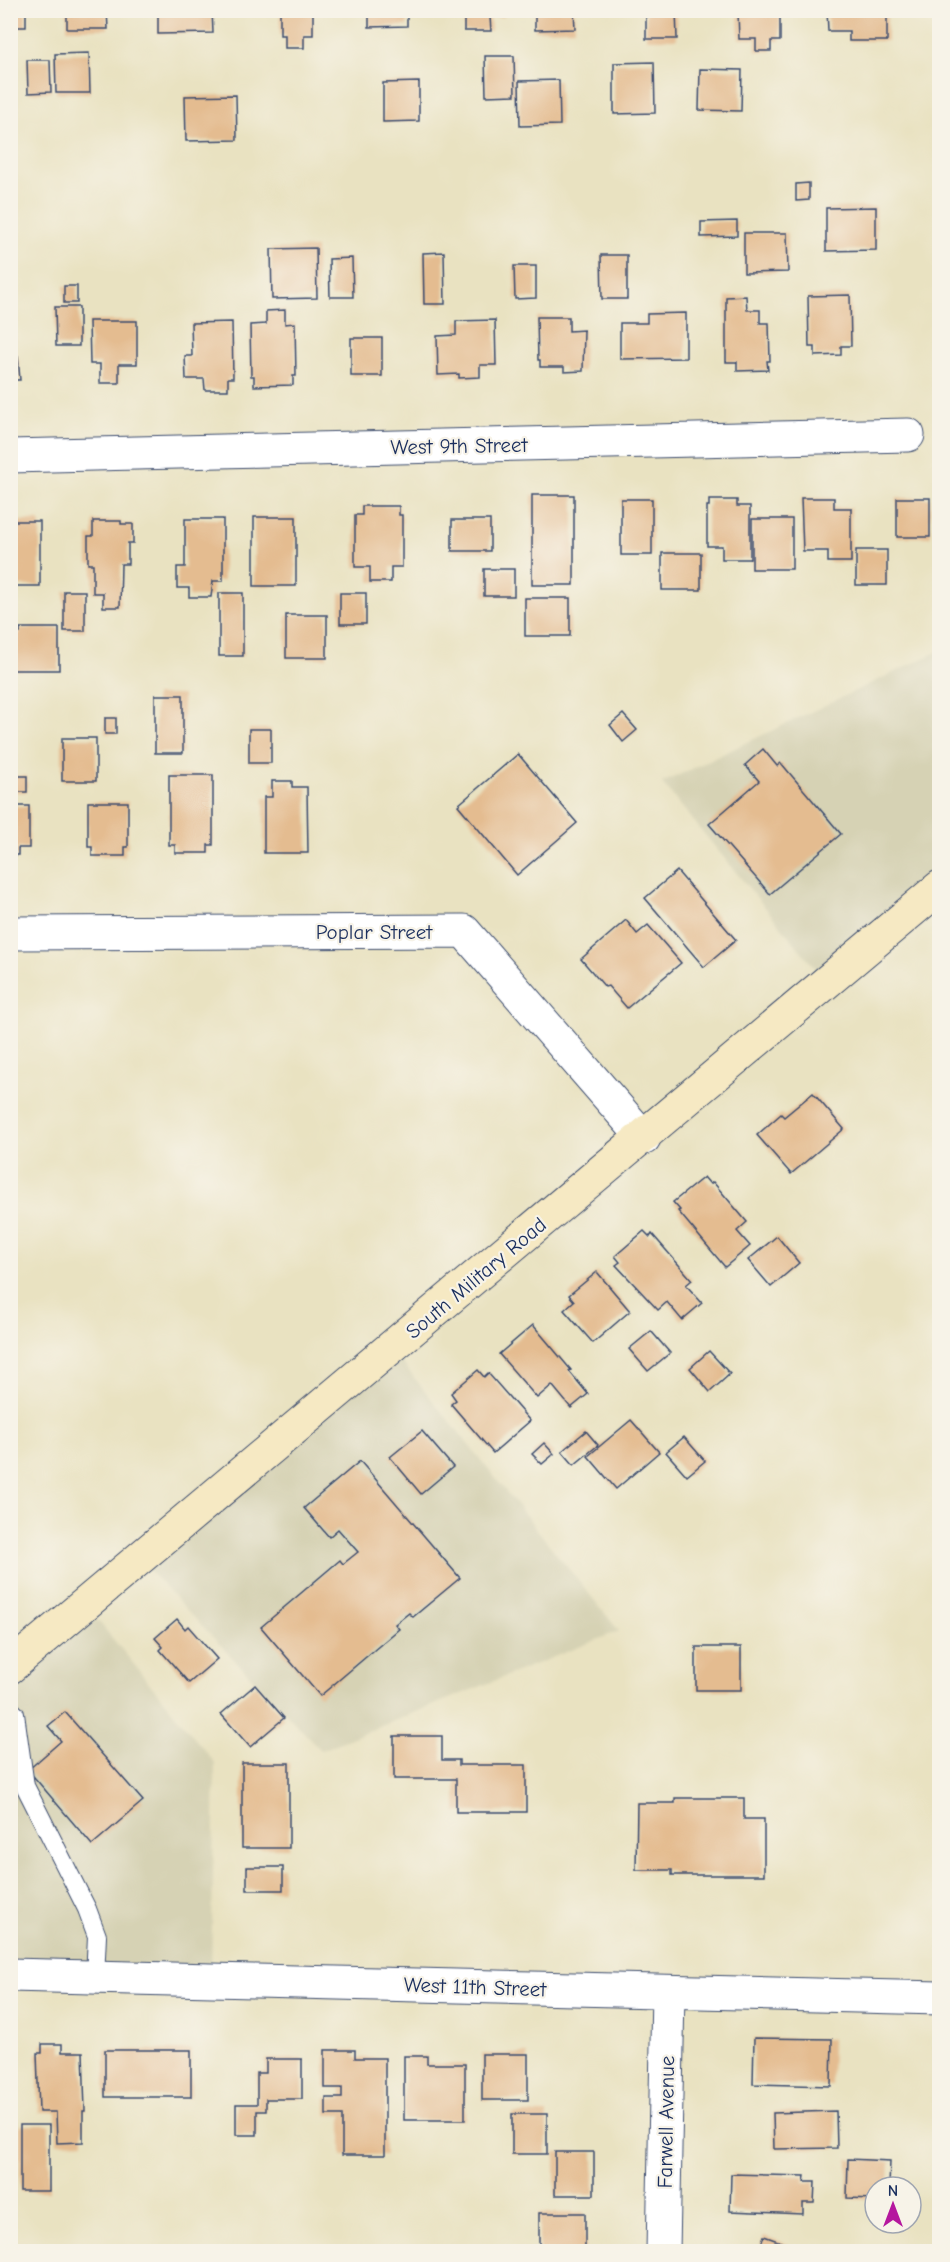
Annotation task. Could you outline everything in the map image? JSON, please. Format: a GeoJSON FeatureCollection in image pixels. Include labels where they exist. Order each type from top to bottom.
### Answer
{"type":"FeatureCollection","features":[{"type":"Feature","properties":{"kind":"main road","name":"South Military Road"},"geometry":{"type":"LineString","coordinates":[[10,1667],[644,1138],[939,887]]}},
{"type":"Feature","properties":{"kind":"street","name":"West 9th Street"},"geometry":{"type":"LineString","coordinates":[[10,456],[908,435]]}},
{"type":"Feature","properties":{"kind":"street","name":"Poplar Street"},"geometry":{"type":"LineString","coordinates":[[10,933],[464,932],[644,1138]]}},
{"type":"Feature","properties":{"kind":"street","name":"West 11th Street"},"geometry":{"type":"LineString","coordinates":[[10,1975],[939,1998]]}},
{"type":"Feature","properties":{"kind":"street","name":"Farwell Avenue"},"geometry":{"type":"LineString","coordinates":[[663,2252],[668,1992]]}},
{"type":"Feature","properties":{"kind":"lane"},"geometry":{"type":"LineString","coordinates":[[10,1709],[15,1714],[25,1786],[87,1909],[97,1936],[95,1977]]}},
{"type":"Feature","properties":{"kind":"shaded area"},"geometry":{"type":"Polygon","coordinates":[[[939,651],[939,887],[827,982],[662,783],[939,651]]]}},
{"type":"Feature","properties":{"kind":"shaded area"},"geometry":{"type":"Polygon","coordinates":[[[391,1349],[619,1631],[321,1750],[139,1560],[391,1349]]]}},
{"type":"Feature","properties":{"kind":"shaded area"},"geometry":{"type":"Polygon","coordinates":[[[85,1605],[215,1763],[211,1980],[11,1975],[11,1667],[85,1605]]]}},
{"type":"Feature","properties":{"kind":"building"},"geometry":{"type":"Polygon","coordinates":[[[10,10],[26,10],[26,27],[10,27],[10,10]]]}},
{"type":"Feature","properties":{"kind":"building"},"geometry":{"type":"Polygon","coordinates":[[[67,10],[107,10],[108,29],[67,29],[67,10]]]}},
{"type":"Feature","properties":{"kind":"building"},"geometry":{"type":"Polygon","coordinates":[[[158,10],[212,10],[213,33],[158,34],[158,10]]]}},
{"type":"Feature","properties":{"kind":"building"},"geometry":{"type":"Polygon","coordinates":[[[280,10],[313,10],[313,35],[304,35],[304,48],[285,48],[285,35],[280,35],[280,10]]]}},
{"type":"Feature","properties":{"kind":"building"},"geometry":{"type":"Polygon","coordinates":[[[369,10],[407,10],[407,26],[369,27],[369,10]]]}},
{"type":"Feature","properties":{"kind":"building"},"geometry":{"type":"Polygon","coordinates":[[[443,10],[504,10],[504,17],[490,17],[491,31],[464,31],[464,17],[443,18],[443,10]]]}},
{"type":"Feature","properties":{"kind":"building"},"geometry":{"type":"Polygon","coordinates":[[[535,10],[574,10],[575,29],[535,30],[535,10]]]}},
{"type":"Feature","properties":{"kind":"building"},"geometry":{"type":"Polygon","coordinates":[[[646,10],[676,10],[677,39],[646,39],[646,10]]]}},
{"type":"Feature","properties":{"kind":"building"},"geometry":{"type":"Polygon","coordinates":[[[780,10],[780,41],[771,41],[771,51],[756,51],[756,39],[739,39],[738,12],[780,10]]]}},
{"type":"Feature","properties":{"kind":"building"},"geometry":{"type":"Polygon","coordinates":[[[827,10],[887,10],[887,41],[849,41],[849,31],[828,31],[827,10]]]}},
{"type":"Feature","properties":{"kind":"building"},"geometry":{"type":"Polygon","coordinates":[[[919,10],[940,10],[940,26],[936,26],[936,16],[919,17],[919,10]]]}},
{"type":"Feature","properties":{"kind":"building"},"geometry":{"type":"Polygon","coordinates":[[[936,45],[940,45],[940,74],[937,74],[936,45]]]}},
{"type":"Feature","properties":{"kind":"building"},"geometry":{"type":"Polygon","coordinates":[[[89,53],[90,93],[56,93],[55,54],[89,53]]]}},
{"type":"Feature","properties":{"kind":"building"},"geometry":{"type":"Polygon","coordinates":[[[485,56],[514,56],[515,95],[486,96],[485,56]]]}},
{"type":"Feature","properties":{"kind":"building"},"geometry":{"type":"Polygon","coordinates":[[[27,60],[50,60],[51,92],[28,93],[27,60]]]}},
{"type":"Feature","properties":{"kind":"building"},"geometry":{"type":"Polygon","coordinates":[[[654,62],[655,113],[614,114],[614,63],[654,62]]]}},
{"type":"Feature","properties":{"kind":"building"},"geometry":{"type":"Polygon","coordinates":[[[700,69],[742,70],[741,111],[699,110],[700,69]]]}},
{"type":"Feature","properties":{"kind":"building"},"geometry":{"type":"Polygon","coordinates":[[[559,80],[560,125],[520,126],[519,81],[559,80]]]}},
{"type":"Feature","properties":{"kind":"building"},"geometry":{"type":"Polygon","coordinates":[[[419,82],[419,121],[383,122],[383,83],[419,82]]]}},
{"type":"Feature","properties":{"kind":"building"},"geometry":{"type":"Polygon","coordinates":[[[236,95],[237,140],[186,141],[185,96],[236,95]]]}},
{"type":"Feature","properties":{"kind":"building"},"geometry":{"type":"Polygon","coordinates":[[[809,183],[809,200],[796,201],[796,184],[809,183]]]}},
{"type":"Feature","properties":{"kind":"building"},"geometry":{"type":"Polygon","coordinates":[[[876,207],[876,250],[826,251],[826,208],[876,207]]]}},
{"type":"Feature","properties":{"kind":"building"},"geometry":{"type":"Polygon","coordinates":[[[737,221],[737,236],[701,237],[701,222],[737,221]]]}},
{"type":"Feature","properties":{"kind":"building"},"geometry":{"type":"Polygon","coordinates":[[[744,233],[787,233],[788,272],[744,273],[744,233]]]}},
{"type":"Feature","properties":{"kind":"building"},"geometry":{"type":"Polygon","coordinates":[[[316,248],[317,298],[272,299],[271,249],[316,248]]]}},
{"type":"Feature","properties":{"kind":"building"},"geometry":{"type":"Polygon","coordinates":[[[444,252],[445,304],[424,304],[423,253],[444,252]]]}},
{"type":"Feature","properties":{"kind":"building"},"geometry":{"type":"Polygon","coordinates":[[[601,255],[627,255],[627,299],[602,299],[601,255]]]}},
{"type":"Feature","properties":{"kind":"building"},"geometry":{"type":"Polygon","coordinates":[[[352,258],[353,297],[330,297],[329,259],[352,258]]]}},
{"type":"Feature","properties":{"kind":"building"},"geometry":{"type":"Polygon","coordinates":[[[514,266],[536,266],[536,298],[515,299],[514,266]]]}},
{"type":"Feature","properties":{"kind":"building"},"geometry":{"type":"Polygon","coordinates":[[[64,286],[77,286],[77,303],[64,303],[64,286]]]}},
{"type":"Feature","properties":{"kind":"building"},"geometry":{"type":"Polygon","coordinates":[[[850,295],[851,346],[841,346],[841,355],[815,356],[815,347],[809,347],[808,296],[850,295]]]}},
{"type":"Feature","properties":{"kind":"building"},"geometry":{"type":"Polygon","coordinates":[[[746,296],[747,310],[760,310],[760,323],[769,323],[770,361],[767,361],[768,370],[737,371],[737,362],[726,362],[726,297],[746,296]]]}},
{"type":"Feature","properties":{"kind":"building"},"geometry":{"type":"Polygon","coordinates":[[[10,307],[14,307],[15,357],[18,356],[20,380],[10,380],[10,307]]]}},
{"type":"Feature","properties":{"kind":"building"},"geometry":{"type":"Polygon","coordinates":[[[55,307],[79,307],[79,346],[56,346],[55,307]]]}},
{"type":"Feature","properties":{"kind":"building"},"geometry":{"type":"Polygon","coordinates":[[[285,310],[285,324],[295,323],[296,376],[293,376],[293,385],[254,386],[254,376],[251,376],[250,325],[266,324],[266,311],[285,310]]]}},
{"type":"Feature","properties":{"kind":"building"},"geometry":{"type":"Polygon","coordinates":[[[686,313],[686,358],[620,359],[620,323],[647,323],[647,314],[686,313]]]}},
{"type":"Feature","properties":{"kind":"building"},"geometry":{"type":"Polygon","coordinates":[[[537,317],[569,317],[569,331],[584,330],[583,371],[564,372],[564,367],[540,367],[537,317]]]}},
{"type":"Feature","properties":{"kind":"building"},"geometry":{"type":"Polygon","coordinates":[[[495,320],[496,365],[480,365],[480,377],[459,378],[459,374],[438,375],[437,336],[456,335],[456,321],[495,320]]]}},
{"type":"Feature","properties":{"kind":"building"},"geometry":{"type":"Polygon","coordinates":[[[89,321],[137,321],[137,364],[119,364],[119,383],[100,383],[100,364],[90,364],[89,321]]]}},
{"type":"Feature","properties":{"kind":"building"},"geometry":{"type":"Polygon","coordinates":[[[232,322],[233,378],[228,378],[228,390],[205,390],[204,379],[186,379],[185,356],[192,356],[191,323],[232,322]]]}},
{"type":"Feature","properties":{"kind":"building"},"geometry":{"type":"Polygon","coordinates":[[[351,338],[382,338],[382,376],[351,376],[351,338]]]}},
{"type":"Feature","properties":{"kind":"building"},"geometry":{"type":"Polygon","coordinates":[[[532,495],[574,495],[574,585],[532,585],[532,495]]]}},
{"type":"Feature","properties":{"kind":"building"},"geometry":{"type":"Polygon","coordinates":[[[801,498],[834,498],[834,508],[851,508],[851,562],[828,562],[828,551],[803,551],[801,498]]]}},
{"type":"Feature","properties":{"kind":"building"},"geometry":{"type":"Polygon","coordinates":[[[897,498],[930,498],[930,537],[897,537],[897,498]]]}},
{"type":"Feature","properties":{"kind":"building"},"geometry":{"type":"Polygon","coordinates":[[[621,499],[652,499],[652,555],[621,555],[621,499]]]}},
{"type":"Feature","properties":{"kind":"building"},"geometry":{"type":"Polygon","coordinates":[[[709,500],[737,500],[737,506],[750,506],[750,559],[722,559],[722,546],[707,546],[709,500]]]}},
{"type":"Feature","properties":{"kind":"building"},"geometry":{"type":"Polygon","coordinates":[[[362,506],[399,506],[399,515],[402,515],[402,567],[391,567],[391,582],[370,582],[370,567],[355,567],[355,515],[362,515],[362,506]]]}},
{"type":"Feature","properties":{"kind":"building"},"geometry":{"type":"Polygon","coordinates":[[[254,517],[296,517],[296,586],[254,586],[254,517]]]}},
{"type":"Feature","properties":{"kind":"building"},"geometry":{"type":"Polygon","coordinates":[[[185,519],[223,519],[223,581],[213,581],[211,597],[189,597],[189,588],[177,588],[177,567],[185,567],[185,519]]]}},
{"type":"Feature","properties":{"kind":"building"},"geometry":{"type":"Polygon","coordinates":[[[752,519],[792,519],[792,569],[752,569],[752,519]]]}},
{"type":"Feature","properties":{"kind":"building"},"geometry":{"type":"Polygon","coordinates":[[[452,520],[490,520],[490,551],[452,551],[452,520]]]}},
{"type":"Feature","properties":{"kind":"building"},"geometry":{"type":"Polygon","coordinates":[[[10,521],[40,521],[40,586],[10,586],[10,521]]]}},
{"type":"Feature","properties":{"kind":"building"},"geometry":{"type":"Polygon","coordinates":[[[93,521],[121,521],[121,524],[133,524],[133,543],[128,543],[128,564],[121,564],[120,607],[103,607],[103,593],[93,593],[93,564],[88,564],[88,536],[93,536],[93,521]]]}},
{"type":"Feature","properties":{"kind":"building"},"geometry":{"type":"Polygon","coordinates":[[[856,550],[887,550],[887,585],[856,585],[856,550]]]}},
{"type":"Feature","properties":{"kind":"building"},"geometry":{"type":"Polygon","coordinates":[[[662,553],[701,553],[701,590],[662,590],[662,553]]]}},
{"type":"Feature","properties":{"kind":"building"},"geometry":{"type":"Polygon","coordinates":[[[484,569],[514,569],[514,596],[484,596],[484,569]]]}},
{"type":"Feature","properties":{"kind":"building"},"geometry":{"type":"Polygon","coordinates":[[[64,591],[85,591],[85,631],[64,631],[64,591]]]}},
{"type":"Feature","properties":{"kind":"building"},"geometry":{"type":"Polygon","coordinates":[[[219,593],[243,593],[243,656],[219,656],[219,593]]]}},
{"type":"Feature","properties":{"kind":"building"},"geometry":{"type":"Polygon","coordinates":[[[340,593],[366,593],[366,624],[340,624],[340,593]]]}},
{"type":"Feature","properties":{"kind":"building"},"geometry":{"type":"Polygon","coordinates":[[[525,598],[570,598],[570,636],[525,636],[525,598]]]}},
{"type":"Feature","properties":{"kind":"building"},"geometry":{"type":"Polygon","coordinates":[[[286,615],[327,615],[327,658],[286,658],[286,615]]]}},
{"type":"Feature","properties":{"kind":"building"},"geometry":{"type":"Polygon","coordinates":[[[20,628],[59,628],[59,670],[10,670],[10,633],[20,633],[20,628]]]}},
{"type":"Feature","properties":{"kind":"building"},"geometry":{"type":"Polygon","coordinates":[[[155,695],[183,695],[183,753],[155,753],[155,695]]]}},
{"type":"Feature","properties":{"kind":"building"},"geometry":{"type":"Polygon","coordinates":[[[623,714],[637,730],[623,742],[610,725],[623,714]]]}},
{"type":"Feature","properties":{"kind":"building"},"geometry":{"type":"Polygon","coordinates":[[[105,718],[116,718],[116,734],[105,734],[105,718]]]}},
{"type":"Feature","properties":{"kind":"building"},"geometry":{"type":"Polygon","coordinates":[[[10,728],[13,728],[13,771],[10,771],[10,728]]]}},
{"type":"Feature","properties":{"kind":"building"},"geometry":{"type":"Polygon","coordinates":[[[249,729],[271,729],[271,763],[249,763],[249,729]]]}},
{"type":"Feature","properties":{"kind":"building"},"geometry":{"type":"Polygon","coordinates":[[[62,738],[96,738],[96,781],[62,781],[62,738]]]}},
{"type":"Feature","properties":{"kind":"building"},"geometry":{"type":"Polygon","coordinates":[[[763,749],[777,766],[781,763],[841,834],[770,894],[709,824],[759,781],[745,765],[763,749]]]}},
{"type":"Feature","properties":{"kind":"building"},"geometry":{"type":"Polygon","coordinates":[[[518,754],[577,823],[517,875],[458,805],[518,754]]]}},
{"type":"Feature","properties":{"kind":"building"},"geometry":{"type":"Polygon","coordinates":[[[169,775],[213,775],[213,845],[208,845],[208,853],[175,853],[175,845],[169,845],[169,775]]]}},
{"type":"Feature","properties":{"kind":"building"},"geometry":{"type":"Polygon","coordinates":[[[11,776],[27,776],[27,792],[11,792],[11,776]]]}},
{"type":"Feature","properties":{"kind":"building"},"geometry":{"type":"Polygon","coordinates":[[[272,781],[292,781],[292,787],[307,787],[308,853],[264,853],[264,797],[272,797],[272,781]]]}},
{"type":"Feature","properties":{"kind":"building"},"geometry":{"type":"Polygon","coordinates":[[[88,802],[128,802],[128,847],[125,847],[125,856],[92,856],[92,847],[88,847],[88,802]]]}},
{"type":"Feature","properties":{"kind":"building"},"geometry":{"type":"Polygon","coordinates":[[[10,806],[29,806],[29,848],[18,848],[18,855],[10,855],[10,806]]]}},
{"type":"Feature","properties":{"kind":"building"},"geometry":{"type":"Polygon","coordinates":[[[677,871],[736,940],[704,967],[645,898],[677,871]]]}},
{"type":"Feature","properties":{"kind":"building"},"geometry":{"type":"Polygon","coordinates":[[[626,920],[637,934],[648,925],[681,963],[627,1008],[581,959],[626,920]]]}},
{"type":"Feature","properties":{"kind":"building"},"geometry":{"type":"Polygon","coordinates":[[[813,1093],[844,1129],[791,1174],[757,1135],[781,1114],[784,1117],[813,1093]]]}},
{"type":"Feature","properties":{"kind":"building"},"geometry":{"type":"Polygon","coordinates":[[[704,1177],[710,1184],[713,1182],[747,1222],[737,1231],[750,1246],[725,1267],[673,1202],[704,1177]]]}},
{"type":"Feature","properties":{"kind":"building"},"geometry":{"type":"Polygon","coordinates":[[[644,1231],[650,1237],[652,1234],[692,1280],[686,1285],[702,1303],[682,1320],[667,1302],[658,1310],[616,1265],[620,1262],[615,1256],[644,1231]]]}},
{"type":"Feature","properties":{"kind":"building"},"geometry":{"type":"Polygon","coordinates":[[[777,1236],[799,1263],[771,1287],[748,1260],[777,1236]]]}},
{"type":"Feature","properties":{"kind":"building"},"geometry":{"type":"Polygon","coordinates":[[[597,1272],[630,1311],[593,1343],[564,1310],[574,1301],[569,1295],[597,1272]]]}},
{"type":"Feature","properties":{"kind":"building"},"geometry":{"type":"Polygon","coordinates":[[[533,1325],[588,1394],[571,1408],[552,1385],[537,1398],[499,1354],[533,1325]]]}},
{"type":"Feature","properties":{"kind":"building"},"geometry":{"type":"Polygon","coordinates":[[[651,1331],[670,1353],[648,1371],[629,1349],[651,1331]]]}},
{"type":"Feature","properties":{"kind":"building"},"geometry":{"type":"Polygon","coordinates":[[[709,1351],[730,1374],[710,1392],[690,1368],[709,1351]]]}},
{"type":"Feature","properties":{"kind":"building"},"geometry":{"type":"Polygon","coordinates":[[[478,1370],[484,1377],[488,1373],[530,1421],[493,1453],[451,1404],[456,1400],[451,1393],[478,1370]]]}},
{"type":"Feature","properties":{"kind":"building"},"geometry":{"type":"Polygon","coordinates":[[[631,1420],[659,1452],[616,1489],[588,1456],[631,1420]]]}},
{"type":"Feature","properties":{"kind":"building"},"geometry":{"type":"Polygon","coordinates":[[[422,1431],[453,1467],[421,1494],[390,1457],[422,1431]]]}},
{"type":"Feature","properties":{"kind":"building"},"geometry":{"type":"Polygon","coordinates":[[[586,1431],[598,1445],[574,1465],[562,1451],[586,1431]]]}},
{"type":"Feature","properties":{"kind":"building"},"geometry":{"type":"Polygon","coordinates":[[[684,1437],[705,1461],[687,1476],[666,1452],[684,1437]]]}},
{"type":"Feature","properties":{"kind":"building"},"geometry":{"type":"Polygon","coordinates":[[[544,1443],[554,1454],[542,1464],[532,1454],[544,1443]]]}},
{"type":"Feature","properties":{"kind":"building"},"geometry":{"type":"Polygon","coordinates":[[[360,1461],[460,1578],[413,1617],[409,1613],[395,1624],[399,1629],[320,1696],[261,1627],[340,1560],[343,1564],[358,1552],[338,1529],[329,1537],[304,1508],[360,1461]]]}},
{"type":"Feature","properties":{"kind":"building"},"geometry":{"type":"Polygon","coordinates":[[[177,1619],[185,1629],[188,1626],[217,1659],[189,1683],[160,1650],[163,1647],[155,1638],[177,1619]]]}},
{"type":"Feature","properties":{"kind":"building"},"geometry":{"type":"Polygon","coordinates":[[[696,1647],[741,1647],[741,1690],[696,1690],[696,1647]]]}},
{"type":"Feature","properties":{"kind":"building"},"geometry":{"type":"Polygon","coordinates":[[[255,1685],[284,1718],[250,1747],[221,1714],[255,1685]]]}},
{"type":"Feature","properties":{"kind":"building"},"geometry":{"type":"Polygon","coordinates":[[[65,1712],[143,1801],[92,1845],[28,1770],[61,1741],[48,1726],[65,1712]]]}},
{"type":"Feature","properties":{"kind":"building"},"geometry":{"type":"Polygon","coordinates":[[[394,1736],[442,1736],[442,1760],[459,1760],[459,1765],[526,1765],[526,1812],[456,1812],[456,1779],[394,1779],[394,1736]]]}},
{"type":"Feature","properties":{"kind":"building"},"geometry":{"type":"Polygon","coordinates":[[[242,1763],[289,1763],[289,1848],[242,1848],[242,1763]]]}},
{"type":"Feature","properties":{"kind":"building"},"geometry":{"type":"Polygon","coordinates":[[[675,1798],[744,1798],[744,1819],[764,1819],[764,1875],[672,1875],[672,1870],[636,1870],[637,1803],[675,1803],[675,1798]]]}},
{"type":"Feature","properties":{"kind":"building"},"geometry":{"type":"Polygon","coordinates":[[[247,1867],[283,1867],[283,1890],[247,1890],[247,1867]]]}},
{"type":"Feature","properties":{"kind":"building"},"geometry":{"type":"Polygon","coordinates":[[[754,2038],[832,2039],[831,2086],[753,2084],[754,2038]]]}},
{"type":"Feature","properties":{"kind":"building"},"geometry":{"type":"Polygon","coordinates":[[[42,2044],[62,2044],[62,2052],[83,2052],[85,2111],[83,2111],[83,2142],[57,2143],[56,2112],[39,2112],[37,2053],[42,2053],[42,2044]]]}},
{"type":"Feature","properties":{"kind":"building"},"geometry":{"type":"Polygon","coordinates":[[[105,2050],[191,2050],[191,2097],[105,2097],[105,2050]]]}},
{"type":"Feature","properties":{"kind":"building"},"geometry":{"type":"Polygon","coordinates":[[[325,2050],[355,2050],[355,2058],[385,2058],[385,2155],[342,2155],[342,2115],[326,2115],[326,2098],[342,2098],[342,2088],[325,2088],[325,2050]]]}},
{"type":"Feature","properties":{"kind":"building"},"geometry":{"type":"Polygon","coordinates":[[[482,2054],[528,2054],[528,2100],[482,2100],[482,2054]]]}},
{"type":"Feature","properties":{"kind":"building"},"geometry":{"type":"Polygon","coordinates":[[[404,2056],[427,2056],[427,2064],[465,2064],[465,2120],[404,2120],[404,2056]]]}},
{"type":"Feature","properties":{"kind":"building"},"geometry":{"type":"Polygon","coordinates":[[[266,2059],[302,2059],[302,2099],[266,2099],[266,2111],[257,2111],[257,2135],[236,2135],[236,2104],[257,2104],[257,2073],[266,2073],[266,2059]]]}},
{"type":"Feature","properties":{"kind":"building"},"geometry":{"type":"Polygon","coordinates":[[[836,2111],[837,2148],[774,2149],[773,2113],[836,2111]]]}},
{"type":"Feature","properties":{"kind":"building"},"geometry":{"type":"Polygon","coordinates":[[[512,2114],[547,2114],[547,2154],[512,2154],[512,2114]]]}},
{"type":"Feature","properties":{"kind":"building"},"geometry":{"type":"Polygon","coordinates":[[[20,2125],[49,2125],[49,2191],[20,2191],[20,2125]]]}},
{"type":"Feature","properties":{"kind":"building"},"geometry":{"type":"Polygon","coordinates":[[[555,2152],[594,2152],[594,2195],[555,2195],[555,2152]]]}},
{"type":"Feature","properties":{"kind":"building"},"geometry":{"type":"Polygon","coordinates":[[[848,2159],[890,2161],[889,2175],[863,2175],[863,2199],[847,2198],[848,2159]]]}},
{"type":"Feature","properties":{"kind":"building"},"geometry":{"type":"Polygon","coordinates":[[[731,2174],[805,2176],[804,2182],[815,2182],[814,2203],[803,2203],[803,2214],[730,2211],[731,2174]]]}},
{"type":"Feature","properties":{"kind":"building"},"geometry":{"type":"Polygon","coordinates":[[[539,2213],[585,2213],[585,2252],[539,2252],[539,2213]]]}},
{"type":"Feature","properties":{"kind":"building"},"geometry":{"type":"Polygon","coordinates":[[[764,2236],[806,2251],[806,2252],[758,2252],[764,2236]]]}}]}
